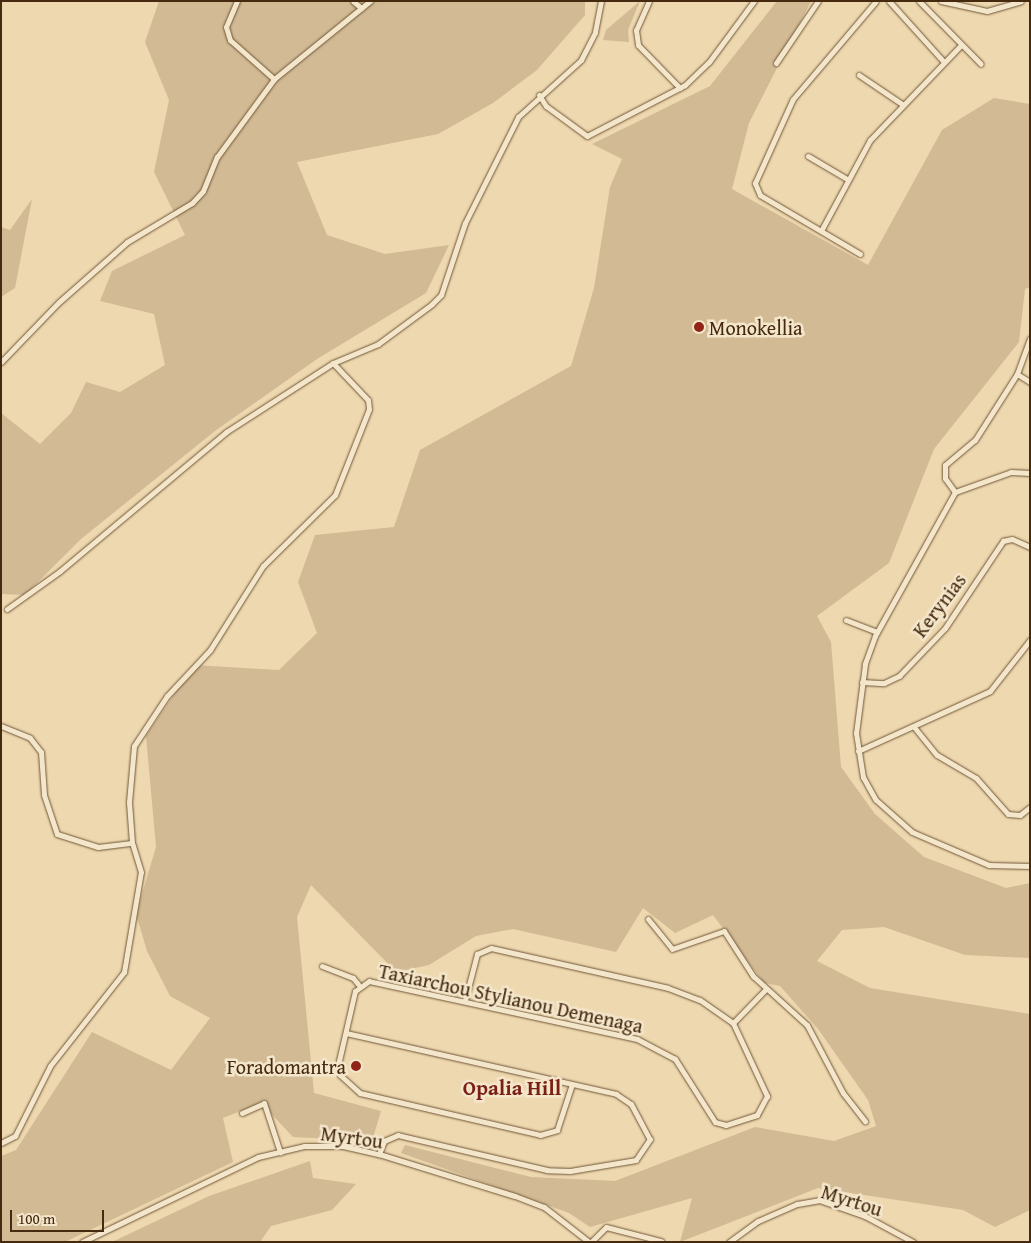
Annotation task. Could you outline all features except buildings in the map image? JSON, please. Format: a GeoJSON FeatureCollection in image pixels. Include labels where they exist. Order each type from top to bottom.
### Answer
{"type":"FeatureCollection","features":[{"type":"Feature","properties":{"kind":"street"},"geometry":{"type":"LineString","coordinates":[[238,1],[226,27],[230,40],[274,78]]}},
{"type":"Feature","properties":{"kind":"street"},"geometry":{"type":"LineString","coordinates":[[353,1],[361,8]]}},
{"type":"Feature","properties":{"kind":"street"},"geometry":{"type":"LineString","coordinates":[[1,362],[59,302],[127,242],[192,203],[203,191],[217,157],[274,78],[370,1]]}},
{"type":"Feature","properties":{"kind":"street"},"geometry":{"type":"LineString","coordinates":[[7,609],[60,571],[226,432],[333,363],[378,344],[441,295],[482,188],[518,117],[539,94],[581,60],[595,32],[601,1]]}},
{"type":"Feature","properties":{"kind":"street"},"geometry":{"type":"LineString","coordinates":[[649,1],[636,30],[638,45],[680,88]]}},
{"type":"Feature","properties":{"kind":"street"},"geometry":{"type":"LineString","coordinates":[[539,94],[546,106],[587,136],[680,88],[709,62],[754,1]]}},
{"type":"Feature","properties":{"kind":"street"},"geometry":{"type":"LineString","coordinates":[[776,63],[818,1]]}},
{"type":"Feature","properties":{"kind":"street"},"geometry":{"type":"LineString","coordinates":[[860,254],[822,229],[760,195],[756,184],[793,99],[876,1]]}},
{"type":"Feature","properties":{"kind":"street"},"geometry":{"type":"LineString","coordinates":[[889,1],[943,62]]}},
{"type":"Feature","properties":{"kind":"street"},"geometry":{"type":"LineString","coordinates":[[919,1],[980,64]]}},
{"type":"Feature","properties":{"kind":"street"},"geometry":{"type":"LineString","coordinates":[[941,1],[987,11],[1022,1]]}},
{"type":"Feature","properties":{"kind":"street"},"geometry":{"type":"LineString","coordinates":[[822,229],[847,179],[870,140],[902,104],[961,45]]}},
{"type":"Feature","properties":{"kind":"street"},"geometry":{"type":"LineString","coordinates":[[859,74],[902,104]]}},
{"type":"Feature","properties":{"kind":"street"},"geometry":{"type":"LineString","coordinates":[[808,156],[847,179]]}},
{"type":"Feature","properties":{"kind":"street"},"geometry":{"type":"LineString","coordinates":[[955,492],[945,478],[945,465],[975,440],[1017,374],[1030,338]]}},
{"type":"Feature","properties":{"kind":"street"},"geometry":{"type":"LineString","coordinates":[[1,1143],[15,1136],[50,1066],[124,972],[141,872],[132,843],[129,802],[134,746],[166,696],[210,650],[263,566],[335,495],[368,409],[368,400],[333,363]]}},
{"type":"Feature","properties":{"kind":"street"},"geometry":{"type":"LineString","coordinates":[[1017,374],[1030,382]]}},
{"type":"Feature","properties":{"kind":"street"},"geometry":{"type":"LineString","coordinates":[[1030,473],[1011,472],[955,492],[877,632],[862,682],[858,751],[863,777],[876,800],[912,832],[989,865],[1030,866]]}},
{"type":"Feature","properties":{"kind":"street","name":"Kerynias"},"geometry":{"type":"LineString","coordinates":[[862,682],[884,683],[899,676],[945,628],[1003,541],[1012,539],[1030,547]]}},
{"type":"Feature","properties":{"kind":"street"},"geometry":{"type":"LineString","coordinates":[[846,620],[877,632]]}},
{"type":"Feature","properties":{"kind":"street"},"geometry":{"type":"LineString","coordinates":[[858,751],[914,727],[995,687],[1029,641]]}},
{"type":"Feature","properties":{"kind":"street"},"geometry":{"type":"LineString","coordinates":[[1,726],[30,738],[41,752],[44,795],[57,834],[98,847],[132,843]]}},
{"type":"Feature","properties":{"kind":"street"},"geometry":{"type":"LineString","coordinates":[[914,727],[937,756],[976,778],[1008,814],[1020,815],[1030,807]]}},
{"type":"Feature","properties":{"kind":"street"},"geometry":{"type":"LineString","coordinates":[[648,918],[672,949],[724,931],[766,989],[807,1025],[843,1093],[865,1121]]}},
{"type":"Feature","properties":{"kind":"street"},"geometry":{"type":"LineString","coordinates":[[465,1000],[477,954],[491,948],[668,988],[700,1000],[733,1022],[766,989]]}},
{"type":"Feature","properties":{"kind":"street"},"geometry":{"type":"LineString","coordinates":[[322,966],[353,978],[358,984]]}},
{"type":"Feature","properties":{"kind":"street","name":"Taxiarchou Stylianou Demenaga"},"geometry":{"type":"LineString","coordinates":[[572,1084],[557,1130],[540,1135],[348,1087],[339,1061],[358,984],[369,982],[465,1000],[637,1039],[676,1059],[715,1122],[726,1126],[756,1115],[767,1096],[733,1022]]}},
{"type":"Feature","properties":{"kind":"street"},"geometry":{"type":"LineString","coordinates":[[346,1033],[616,1094],[632,1104],[644,1122],[648,1149],[636,1160],[612,1166],[547,1170],[398,1135],[384,1141],[379,1154]]}},
{"type":"Feature","properties":{"kind":"street"},"geometry":{"type":"LineString","coordinates":[[242,1113],[264,1103],[280,1152]]}},
{"type":"Feature","properties":{"kind":"street","name":"Myrtou"},"geometry":{"type":"LineString","coordinates":[[82,1242],[249,1162],[304,1146],[343,1146],[379,1154],[544,1207],[590,1242]]}},
{"type":"Feature","properties":{"kind":"street","name":"Myrtou"},"geometry":{"type":"LineString","coordinates":[[729,1242],[758,1221],[797,1204],[818,1200],[865,1216],[913,1242]]}},
{"type":"Feature","properties":{"kind":"street"},"geometry":{"type":"LineString","coordinates":[[590,1242],[606,1227],[661,1241]]}},
{"type":"Feature","properties":{"kind":"shaded area"},"geometry":{"type":"Polygon","coordinates":[[[159,1],[585,1],[585,15],[537,70],[493,103],[438,134],[297,162],[327,235],[385,254],[449,245],[426,293],[317,359],[215,431],[81,539],[25,595],[1,594],[1,413],[40,444],[71,413],[86,382],[120,392],[165,365],[154,314],[100,301],[112,271],[185,235],[154,172],[169,100],[145,42],[159,1]]]}},
{"type":"Feature","properties":{"kind":"shaded area"},"geometry":{"type":"Polygon","coordinates":[[[640,1],[628,30],[629,42],[603,40],[606,30],[640,1]]]}},
{"type":"Feature","properties":{"kind":"shaded area"},"geometry":{"type":"Polygon","coordinates":[[[777,1],[811,1],[749,123],[732,189],[868,265],[942,130],[994,98],[1030,104],[1030,287],[1025,289],[1019,342],[934,449],[889,563],[817,616],[831,642],[841,767],[875,814],[924,857],[1006,888],[1030,883],[1030,958],[965,955],[884,927],[842,930],[817,961],[870,988],[1030,1014],[1030,1210],[995,1227],[963,1210],[818,1188],[680,1242],[692,1198],[590,1227],[569,1213],[401,1153],[405,1145],[531,1177],[615,1181],[755,1127],[834,1141],[876,1126],[868,1100],[818,1029],[780,986],[764,983],[713,915],[675,933],[643,908],[616,952],[513,929],[476,936],[429,965],[396,972],[311,885],[297,917],[314,1093],[381,1111],[372,1141],[293,1137],[261,1103],[223,1118],[233,1162],[65,1242],[1,1242],[1,1156],[16,1150],[92,1032],[171,1070],[210,1018],[170,996],[147,951],[136,914],[156,847],[146,736],[194,665],[279,670],[317,633],[298,582],[315,535],[394,527],[420,450],[571,366],[594,288],[610,187],[622,159],[592,144],[710,86],[777,1]]]}},
{"type":"Feature","properties":{"kind":"shaded area"},"geometry":{"type":"Polygon","coordinates":[[[32,199],[15,288],[1,297],[1,227],[10,230],[32,199]]]}},
{"type":"Feature","properties":{"kind":"shaded area"},"geometry":{"type":"Polygon","coordinates":[[[310,1161],[313,1178],[356,1184],[332,1210],[271,1226],[260,1242],[112,1242],[209,1196],[310,1161]]]}},
{"type":"Feature","properties":{"kind":"place","name":"Monokellia"},"geometry":{"type":"Point","coordinates":[699,327]}},
{"type":"Feature","properties":{"kind":"place","name":"Foradomantra"},"geometry":{"type":"Point","coordinates":[356,1066]}},
{"type":"Feature","properties":{"kind":"district","name":"Opalia Hill"},"geometry":{"type":"Point","coordinates":[512,1088]}}]}
